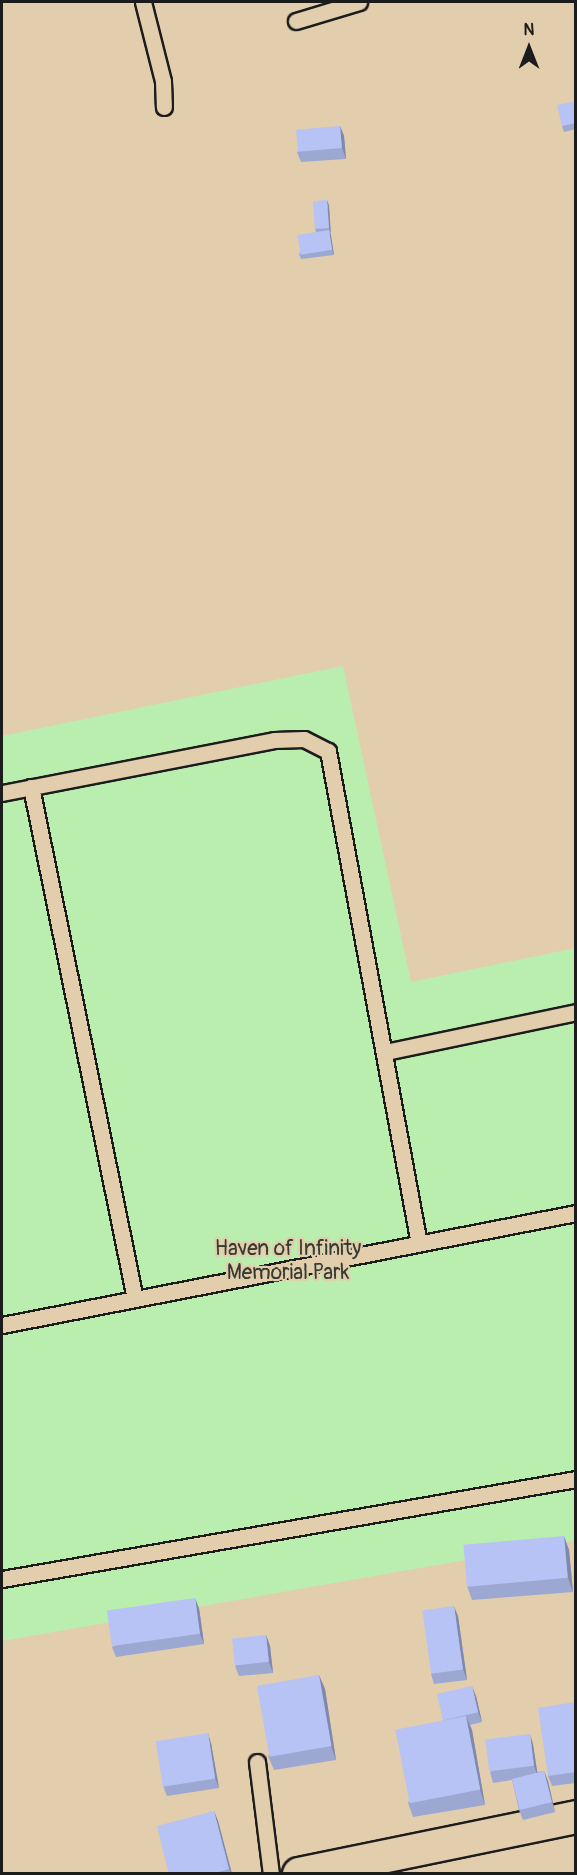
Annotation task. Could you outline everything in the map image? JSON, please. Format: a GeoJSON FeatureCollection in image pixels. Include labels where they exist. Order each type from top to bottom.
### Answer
{"type":"FeatureCollection","features":[{"type":"Feature","properties":{"kind":"street"},"geometry":{"type":"LineString","coordinates":[[299,1874],[576,1818]]}},
{"type":"Feature","properties":{"kind":"lane"},"geometry":{"type":"LineString","coordinates":[[143,2],[163,81],[164,107]]}},
{"type":"Feature","properties":{"kind":"lane"},"geometry":{"type":"LineString","coordinates":[[296,21],[359,2]]}},
{"type":"Feature","properties":{"kind":"lane"},"geometry":{"type":"LineString","coordinates":[[2,793],[274,740],[304,739],[328,751],[419,1244]]}},
{"type":"Feature","properties":{"kind":"lane"},"geometry":{"type":"LineString","coordinates":[[31,787],[135,1299]]}},
{"type":"Feature","properties":{"kind":"lane"},"geometry":{"type":"LineString","coordinates":[[385,1052],[576,1012]]}},
{"type":"Feature","properties":{"kind":"lane"},"geometry":{"type":"LineString","coordinates":[[2,1325],[576,1213]]}},
{"type":"Feature","properties":{"kind":"lane"},"geometry":{"type":"LineString","coordinates":[[2,1579],[576,1479]]}},
{"type":"Feature","properties":{"kind":"lane"},"geometry":{"type":"LineString","coordinates":[[257,1762],[271,1874]]}},
{"type":"Feature","properties":{"kind":"green space","name":"Haven of Infinity Memorial Park"},"geometry":{"type":"Polygon","coordinates":[[[343,666],[411,982],[575,948],[575,1541],[2,1641],[2,736],[343,666]]]}},
{"type":"Feature","properties":{"kind":"building"},"geometry":{"type":"Polygon","coordinates":[[[576,101],[576,123],[562,126],[557,105],[576,101]]]}},
{"type":"Feature","properties":{"kind":"building"},"geometry":{"type":"Polygon","coordinates":[[[340,126],[342,148],[298,152],[296,130],[340,126]]]}},
{"type":"Feature","properties":{"kind":"building"},"geometry":{"type":"Polygon","coordinates":[[[327,200],[329,228],[315,229],[313,201],[327,200]]]}},
{"type":"Feature","properties":{"kind":"building"},"geometry":{"type":"Polygon","coordinates":[[[329,230],[332,250],[301,255],[297,235],[329,230]]]}},
{"type":"Feature","properties":{"kind":"building"},"geometry":{"type":"Polygon","coordinates":[[[564,1536],[568,1578],[467,1587],[463,1545],[564,1536]]]}},
{"type":"Feature","properties":{"kind":"building"},"geometry":{"type":"Polygon","coordinates":[[[195,1598],[200,1634],[112,1646],[107,1610],[195,1598]]]}},
{"type":"Feature","properties":{"kind":"building"},"geometry":{"type":"Polygon","coordinates":[[[454,1606],[463,1669],[431,1674],[422,1610],[454,1606]]]}},
{"type":"Feature","properties":{"kind":"building"},"geometry":{"type":"Polygon","coordinates":[[[266,1635],[269,1662],[235,1665],[232,1639],[266,1635]]]}},
{"type":"Feature","properties":{"kind":"building"},"geometry":{"type":"Polygon","coordinates":[[[319,1675],[332,1746],[269,1757],[257,1686],[319,1675]]]}},
{"type":"Feature","properties":{"kind":"building"},"geometry":{"type":"Polygon","coordinates":[[[472,1686],[478,1712],[443,1720],[437,1694],[472,1686]]]}},
{"type":"Feature","properties":{"kind":"building"},"geometry":{"type":"Polygon","coordinates":[[[576,1702],[576,1772],[548,1776],[538,1708],[576,1702]]]}},
{"type":"Feature","properties":{"kind":"building"},"geometry":{"type":"Polygon","coordinates":[[[466,1716],[480,1790],[410,1803],[395,1730],[466,1716]]]}},
{"type":"Feature","properties":{"kind":"building"},"geometry":{"type":"Polygon","coordinates":[[[208,1733],[215,1778],[163,1787],[156,1741],[208,1733]]]}},
{"type":"Feature","properties":{"kind":"building"},"geometry":{"type":"Polygon","coordinates":[[[530,1734],[534,1766],[489,1771],[485,1739],[530,1734]]]}},
{"type":"Feature","properties":{"kind":"building"},"geometry":{"type":"Polygon","coordinates":[[[544,1771],[552,1802],[520,1810],[512,1779],[544,1771]]]}},
{"type":"Feature","properties":{"kind":"building"},"geometry":{"type":"Polygon","coordinates":[[[214,1811],[229,1869],[211,1874],[169,1874],[157,1826],[214,1811]]]}}]}
